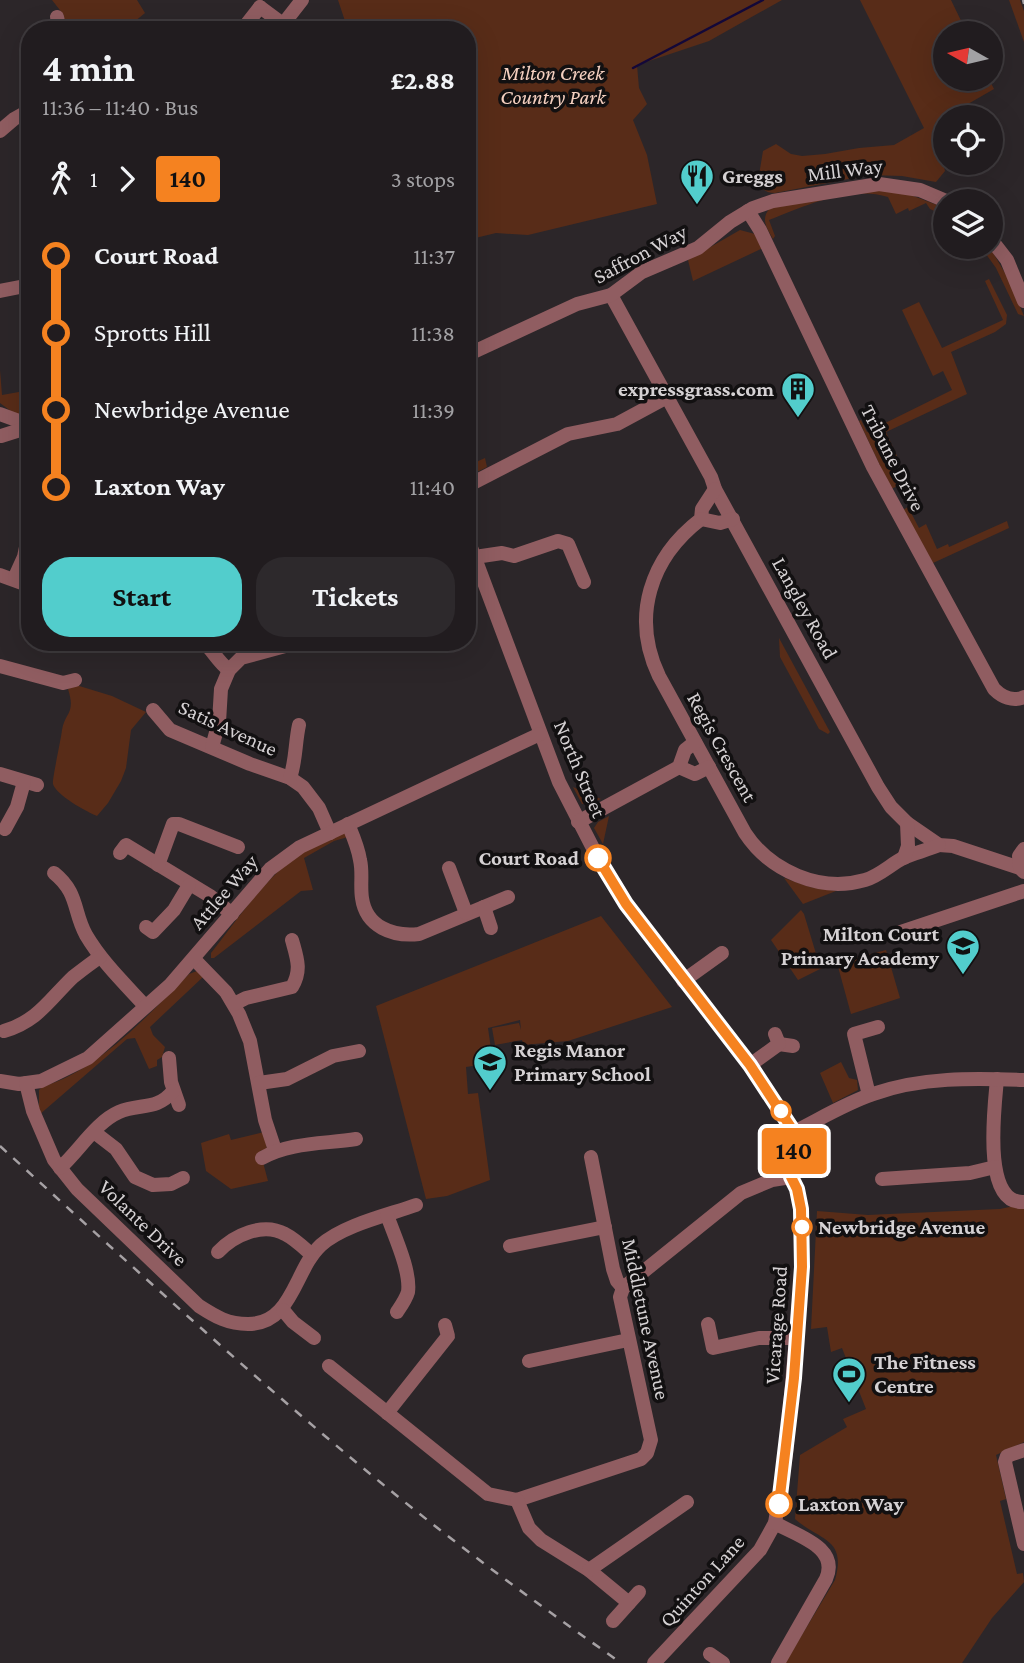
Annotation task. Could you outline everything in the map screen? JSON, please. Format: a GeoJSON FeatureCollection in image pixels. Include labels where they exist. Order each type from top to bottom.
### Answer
{"type":"FeatureCollection","features":[{"type":"Feature","properties":{"kind":"street"},"geometry":{"type":"LineString","coordinates":[[291,21],[302,0]]}},
{"type":"Feature","properties":{"kind":"street"},"geometry":{"type":"LineString","coordinates":[[248,21],[258,4],[281,21]]}},
{"type":"Feature","properties":{"kind":"street"},"geometry":{"type":"LineString","coordinates":[[0,131],[21,115]]}},
{"type":"Feature","properties":{"kind":"street","name":"Mill Way"},"geometry":{"type":"LineString","coordinates":[[748,211],[773,201],[879,184],[920,190],[933,196]]}},
{"type":"Feature","properties":{"kind":"street","name":"Saffron Way"},"geometry":{"type":"LineString","coordinates":[[476,351],[577,304],[611,295],[642,272],[698,248],[748,211]]}},
{"type":"Feature","properties":{"kind":"street","name":"Tribune Drive"},"geometry":{"type":"LineString","coordinates":[[748,211],[760,230],[873,467],[989,680],[1000,695],[1019,700],[1024,697]]}},
{"type":"Feature","properties":{"kind":"street"},"geometry":{"type":"LineString","coordinates":[[1003,255],[1024,301]]}},
{"type":"Feature","properties":{"kind":"street"},"geometry":{"type":"LineString","coordinates":[[0,291],[21,287]]}},
{"type":"Feature","properties":{"kind":"street","name":"Langley Road"},"geometry":{"type":"LineString","coordinates":[[611,295],[891,807],[907,823],[939,845],[953,846],[1022,870]]}},
{"type":"Feature","properties":{"kind":"street"},"geometry":{"type":"LineString","coordinates":[[476,481],[568,433],[617,424],[667,397]]}},
{"type":"Feature","properties":{"kind":"street"},"geometry":{"type":"LineString","coordinates":[[0,414],[21,423]]}},
{"type":"Feature","properties":{"kind":"street"},"geometry":{"type":"LineString","coordinates":[[0,414],[5,425],[1,437]]}},
{"type":"Feature","properties":{"kind":"street"},"geometry":{"type":"LineString","coordinates":[[1,437],[21,430]]}},
{"type":"Feature","properties":{"kind":"street","name":"Regis Crescent"},"geometry":{"type":"LineString","coordinates":[[715,489],[702,509],[701,519],[682,533],[665,555],[653,580],[646,616],[653,663],[754,846],[768,859],[792,874],[820,882],[850,882],[866,880],[904,858],[939,845]]}},
{"type":"Feature","properties":{"kind":"street"},"geometry":{"type":"LineString","coordinates":[[701,519],[720,523],[733,519]]}},
{"type":"Feature","properties":{"kind":"street"},"geometry":{"type":"LineString","coordinates":[[476,557],[502,553],[514,556],[564,541],[568,544],[584,582]]}},
{"type":"Feature","properties":{"kind":"street","name":"North Street"},"geometry":{"type":"LineString","coordinates":[[476,560],[558,782],[578,822],[626,904],[750,1065],[794,1132]]}},
{"type":"Feature","properties":{"kind":"street"},"geometry":{"type":"LineString","coordinates":[[7,577],[21,561]]}},
{"type":"Feature","properties":{"kind":"street"},"geometry":{"type":"LineString","coordinates":[[211,651],[216,660],[229,670]]}},
{"type":"Feature","properties":{"kind":"street"},"geometry":{"type":"LineString","coordinates":[[212,747],[219,722],[221,689],[229,670],[241,658],[267,651]]}},
{"type":"Feature","properties":{"kind":"street"},"geometry":{"type":"LineString","coordinates":[[0,666],[63,683],[75,680]]}},
{"type":"Feature","properties":{"kind":"street","name":"Satis Avenue"},"geometry":{"type":"LineString","coordinates":[[153,710],[170,730],[290,778],[303,786],[313,798],[330,833]]}},
{"type":"Feature","properties":{"kind":"street","name":"Satis Avenue"},"geometry":{"type":"LineString","coordinates":[[290,778],[299,725]]}},
{"type":"Feature","properties":{"kind":"street","name":"Attlee Way"},"geometry":{"type":"LineString","coordinates":[[0,1081],[26,1083],[53,1076],[88,1058],[170,985],[270,869],[300,847],[540,734]]}},
{"type":"Feature","properties":{"kind":"street"},"geometry":{"type":"LineString","coordinates":[[578,822],[679,767],[685,750],[695,742]]}},
{"type":"Feature","properties":{"kind":"street"},"geometry":{"type":"LineString","coordinates":[[679,767],[695,774],[709,767]]}},
{"type":"Feature","properties":{"kind":"street"},"geometry":{"type":"LineString","coordinates":[[0,774],[31,783],[5,829]]}},
{"type":"Feature","properties":{"kind":"street"},"geometry":{"type":"LineString","coordinates":[[904,858],[908,846],[907,823]]}},
{"type":"Feature","properties":{"kind":"street"},"geometry":{"type":"LineString","coordinates":[[158,864],[173,824],[180,824],[238,847]]}},
{"type":"Feature","properties":{"kind":"street"},"geometry":{"type":"LineString","coordinates":[[348,824],[360,858],[362,901],[373,921],[381,929],[404,936],[419,934],[508,897]]}},
{"type":"Feature","properties":{"kind":"street"},"geometry":{"type":"LineString","coordinates":[[121,853],[126,845],[210,896],[232,914]]}},
{"type":"Feature","properties":{"kind":"street"},"geometry":{"type":"LineString","coordinates":[[1022,870],[1019,856],[1024,849]]}},
{"type":"Feature","properties":{"kind":"street"},"geometry":{"type":"LineString","coordinates":[[449,868],[466,913]]}},
{"type":"Feature","properties":{"kind":"street"},"geometry":{"type":"LineString","coordinates":[[54,873],[63,880],[76,903],[84,931],[100,957],[145,1006]]}},
{"type":"Feature","properties":{"kind":"street"},"geometry":{"type":"LineString","coordinates":[[146,927],[153,932],[174,910],[189,885]]}},
{"type":"Feature","properties":{"kind":"street"},"geometry":{"type":"LineString","coordinates":[[901,932],[1024,891]]}},
{"type":"Feature","properties":{"kind":"street"},"geometry":{"type":"LineString","coordinates":[[484,907],[491,928]]}},
{"type":"Feature","properties":{"kind":"street"},"geometry":{"type":"LineString","coordinates":[[234,1004],[246,998],[292,986],[299,966],[292,940]]}},
{"type":"Feature","properties":{"kind":"street"},"geometry":{"type":"LineString","coordinates":[[683,981],[722,952]]}},
{"type":"Feature","properties":{"kind":"street"},"geometry":{"type":"LineString","coordinates":[[16,1031],[44,1010],[71,979],[100,957]]}},
{"type":"Feature","properties":{"kind":"street"},"geometry":{"type":"LineString","coordinates":[[194,959],[234,1004],[250,1041],[265,1120],[275,1150]]}},
{"type":"Feature","properties":{"kind":"street"},"geometry":{"type":"LineString","coordinates":[[869,1095],[854,1034],[878,1027]]}},
{"type":"Feature","properties":{"kind":"street"},"geometry":{"type":"LineString","coordinates":[[750,1065],[782,1042]]}},
{"type":"Feature","properties":{"kind":"street"},"geometry":{"type":"LineString","coordinates":[[259,1083],[287,1079],[333,1056],[359,1051]]}},
{"type":"Feature","properties":{"kind":"street"},"geometry":{"type":"LineString","coordinates":[[60,1168],[122,1105],[155,1104],[176,1098],[169,1058]]}},
{"type":"Feature","properties":{"kind":"street"},"geometry":{"type":"LineString","coordinates":[[794,1132],[869,1095],[894,1087],[944,1079],[1024,1080]]}},
{"type":"Feature","properties":{"kind":"street"},"geometry":{"type":"LineString","coordinates":[[997,1079],[993,1138],[995,1167],[1004,1193],[1013,1201],[1024,1202]]}},
{"type":"Feature","properties":{"kind":"street","name":"Volante Drive"},"geometry":{"type":"LineString","coordinates":[[26,1083],[43,1138],[60,1168],[77,1189],[199,1306],[218,1319],[233,1324],[257,1324],[271,1320],[283,1310]]}},
{"type":"Feature","properties":{"kind":"street"},"geometry":{"type":"LineString","coordinates":[[94,1132],[116,1149],[135,1177],[153,1185],[171,1184],[183,1178]]}},
{"type":"Feature","properties":{"kind":"street","name":"Vicarage Road"},"geometry":{"type":"LineString","coordinates":[[775,1523],[786,1454],[802,1267],[799,1196],[791,1177],[794,1164],[794,1132]]}},
{"type":"Feature","properties":{"kind":"street"},"geometry":{"type":"LineString","coordinates":[[262,1158],[275,1150],[356,1139]]}},
{"type":"Feature","properties":{"kind":"street","name":"Middletune Avenue"},"geometry":{"type":"LineString","coordinates":[[517,1500],[641,1459],[647,1453],[650,1440],[620,1297],[623,1287],[613,1269],[591,1157]]}},
{"type":"Feature","properties":{"kind":"street"},"geometry":{"type":"LineString","coordinates":[[882,1179],[970,1173],[995,1167]]}},
{"type":"Feature","properties":{"kind":"street"},"geometry":{"type":"LineString","coordinates":[[623,1287],[741,1193],[772,1180],[791,1177]]}},
{"type":"Feature","properties":{"kind":"street"},"geometry":{"type":"LineString","coordinates":[[314,1338],[293,1322],[283,1310],[312,1255],[337,1234],[416,1205]]}},
{"type":"Feature","properties":{"kind":"street"},"geometry":{"type":"LineString","coordinates":[[387,1215],[402,1259],[408,1293],[397,1312]]}},
{"type":"Feature","properties":{"kind":"street"},"geometry":{"type":"LineString","coordinates":[[510,1246],[605,1227]]}},
{"type":"Feature","properties":{"kind":"street"},"geometry":{"type":"LineString","coordinates":[[218,1252],[228,1242],[242,1235],[269,1229],[283,1233],[312,1255]]}},
{"type":"Feature","properties":{"kind":"street"},"geometry":{"type":"LineString","coordinates":[[708,1324],[713,1348],[751,1339],[797,1338]]}},
{"type":"Feature","properties":{"kind":"street"},"geometry":{"type":"LineString","coordinates":[[387,1413],[448,1336],[445,1325]]}},
{"type":"Feature","properties":{"kind":"street"},"geometry":{"type":"LineString","coordinates":[[529,1361],[628,1340]]}},
{"type":"Feature","properties":{"kind":"street"},"geometry":{"type":"LineString","coordinates":[[329,1366],[488,1494],[517,1500],[529,1528],[535,1534],[634,1597],[613,1621]]}},
{"type":"Feature","properties":{"kind":"street"},"geometry":{"type":"LineString","coordinates":[[1024,1450],[1007,1456],[1005,1462],[1024,1544]]}},
{"type":"Feature","properties":{"kind":"street"},"geometry":{"type":"LineString","coordinates":[[589,1570],[687,1502]]}},
{"type":"Feature","properties":{"kind":"street"},"geometry":{"type":"LineString","coordinates":[[775,1523],[815,1545],[829,1557],[830,1566],[826,1578],[778,1663]]}},
{"type":"Feature","properties":{"kind":"street","name":"Quinton Lane"},"geometry":{"type":"LineString","coordinates":[[654,1663],[760,1550],[775,1523]]}},
{"type":"Feature","properties":{"kind":"street"},"geometry":{"type":"LineString","coordinates":[[710,1654],[723,1663]]}},
{"type":"Feature","properties":{"kind":"green space"},"geometry":{"type":"Polygon","coordinates":[[[52,0],[137,0],[145,13],[135,21],[65,21],[52,0]]]}},
{"type":"Feature","properties":{"kind":"green space","name":"Milton Creek Country Park"},"geometry":{"type":"Polygon","coordinates":[[[338,0],[782,0],[709,41],[637,65],[639,88],[647,104],[633,120],[647,155],[657,204],[528,235],[496,233],[476,238],[476,21],[345,21],[338,0]]]}},
{"type":"Feature","properties":{"kind":"green space"},"geometry":{"type":"Polygon","coordinates":[[[860,0],[951,0],[961,21],[933,21],[933,91],[991,91],[966,105],[933,105],[933,175],[942,175],[936,182],[902,176],[869,175],[775,193],[767,191],[758,181],[763,151],[776,144],[791,154],[825,154],[894,145],[924,128],[860,0]]]}},
{"type":"Feature","properties":{"kind":"green space"},"geometry":{"type":"Polygon","coordinates":[[[1009,0],[1020,0],[1024,11],[1024,42],[1009,0]]]}},
{"type":"Feature","properties":{"kind":"green space"},"geometry":{"type":"Polygon","coordinates":[[[878,190],[908,194],[933,203],[933,210],[926,203],[896,214],[888,197],[853,194],[878,190]]]}},
{"type":"Feature","properties":{"kind":"green space"},"geometry":{"type":"Polygon","coordinates":[[[833,197],[769,220],[775,236],[773,239],[765,220],[770,208],[833,197]]]}},
{"type":"Feature","properties":{"kind":"green space"},"geometry":{"type":"Polygon","coordinates":[[[740,230],[755,234],[763,248],[693,281],[688,260],[740,230]]]}},
{"type":"Feature","properties":{"kind":"green space"},"geometry":{"type":"Polygon","coordinates":[[[990,259],[997,259],[1024,316],[1018,314],[990,259]]]}},
{"type":"Feature","properties":{"kind":"green space"},"geometry":{"type":"Polygon","coordinates":[[[989,279],[1007,315],[1006,324],[995,332],[951,352],[967,394],[886,432],[897,456],[891,460],[900,485],[891,489],[859,421],[861,420],[867,432],[952,390],[943,371],[933,376],[902,310],[919,302],[942,348],[1003,320],[985,281],[989,279]]]}},
{"type":"Feature","properties":{"kind":"green space"},"geometry":{"type":"Polygon","coordinates":[[[0,370],[2,395],[21,392],[21,416],[0,403],[0,370]]]}},
{"type":"Feature","properties":{"kind":"green space"},"geometry":{"type":"Polygon","coordinates":[[[485,458],[487,467],[476,472],[476,462],[485,458]]]}},
{"type":"Feature","properties":{"kind":"green space"},"geometry":{"type":"Polygon","coordinates":[[[908,507],[919,528],[926,524],[937,549],[948,544],[949,547],[1007,521],[1009,528],[933,563],[903,510],[908,507]]]}},
{"type":"Feature","properties":{"kind":"green space"},"geometry":{"type":"Polygon","coordinates":[[[779,638],[830,732],[828,734],[819,729],[780,657],[779,638]]]}},
{"type":"Feature","properties":{"kind":"green space"},"geometry":{"type":"Polygon","coordinates":[[[76,685],[112,696],[146,712],[131,730],[126,768],[121,781],[97,816],[66,798],[53,784],[63,724],[71,703],[68,689],[76,685]]]}},
{"type":"Feature","properties":{"kind":"green space"},"geometry":{"type":"Polygon","coordinates":[[[573,787],[601,799],[582,804],[573,787]]]}},
{"type":"Feature","properties":{"kind":"green space"},"geometry":{"type":"Polygon","coordinates":[[[609,816],[603,844],[594,828],[598,822],[609,816]]]}},
{"type":"Feature","properties":{"kind":"green space"},"geometry":{"type":"Polygon","coordinates":[[[346,831],[348,837],[334,841],[304,858],[313,890],[301,891],[211,958],[211,953],[239,916],[282,868],[319,843],[346,831]]]}},
{"type":"Feature","properties":{"kind":"green space"},"geometry":{"type":"Polygon","coordinates":[[[784,878],[810,887],[836,891],[803,904],[784,878]]]}},
{"type":"Feature","properties":{"kind":"green space"},"geometry":{"type":"Polygon","coordinates":[[[801,910],[817,957],[823,954],[826,966],[798,980],[771,940],[801,910]]]}},
{"type":"Feature","properties":{"kind":"green space","name":"Regis Manor Primary School"},"geometry":{"type":"Polygon","coordinates":[[[601,916],[672,1007],[568,1041],[523,1045],[522,1040],[495,1045],[492,1028],[519,1023],[521,1030],[520,1020],[488,1028],[493,1063],[466,1067],[468,1094],[478,1093],[490,1180],[447,1196],[426,1199],[376,1006],[601,916]]]}},
{"type":"Feature","properties":{"kind":"green space"},"geometry":{"type":"Polygon","coordinates":[[[886,950],[900,998],[851,1014],[837,963],[886,950]]]}},
{"type":"Feature","properties":{"kind":"green space"},"geometry":{"type":"Polygon","coordinates":[[[197,971],[203,977],[150,1027],[153,1035],[165,1047],[162,1057],[157,1060],[157,1066],[149,1069],[135,1038],[127,1039],[39,1115],[39,1090],[42,1087],[63,1079],[102,1055],[139,1024],[189,974],[197,971]]]}},
{"type":"Feature","properties":{"kind":"green space"},"geometry":{"type":"Polygon","coordinates":[[[841,1062],[849,1078],[857,1080],[858,1090],[833,1103],[820,1073],[841,1062]]]}},
{"type":"Feature","properties":{"kind":"green space"},"geometry":{"type":"Polygon","coordinates":[[[264,1132],[267,1149],[260,1151],[268,1181],[231,1189],[206,1171],[201,1143],[229,1134],[231,1140],[264,1132]]]}},
{"type":"Feature","properties":{"kind":"green space"},"geometry":{"type":"Polygon","coordinates":[[[1024,1204],[1024,1442],[996,1455],[1006,1499],[1000,1501],[1017,1574],[1023,1573],[1024,1582],[992,1618],[962,1663],[785,1663],[835,1580],[838,1566],[834,1548],[829,1542],[795,1519],[800,1455],[847,1427],[843,1419],[866,1409],[842,1348],[831,1352],[827,1327],[811,1329],[817,1211],[868,1215],[1000,1209],[1024,1204]]]}},
{"type":"Feature","properties":{"kind":"waterway"},"geometry":{"type":"LineString","coordinates":[[633,68],[763,0]]}},
{"type":"Feature","properties":{"kind":"railway"},"geometry":{"type":"LineString","coordinates":[[1023,0],[1024,4]]}},
{"type":"Feature","properties":{"kind":"railway"},"geometry":{"type":"LineString","coordinates":[[0,1146],[331,1442],[499,1575],[621,1663]]}},
{"type":"Feature","properties":{"kind":"bus line","name":"140"},"geometry":{"type":"LineString","coordinates":[[598,858],[626,904],[750,1065],[794,1132],[794,1164],[791,1177],[797,1189],[801,1209],[802,1267],[794,1378],[779,1504]]}},
{"type":"Feature","properties":{"kind":"place","name":"Greggs"},"geometry":{"type":"Point","coordinates":[697,206]}},
{"type":"Feature","properties":{"kind":"place","name":"expressgrass.com"},"geometry":{"type":"Point","coordinates":[798,419]}},
{"type":"Feature","properties":{"kind":"place","name":"Court Road"},"geometry":{"type":"Point","coordinates":[598,858]}},
{"type":"Feature","properties":{"kind":"place","name":"Milton Court Primary Academy"},"geometry":{"type":"Point","coordinates":[963,976]}},
{"type":"Feature","properties":{"kind":"place","name":"Regis Manor Primary School"},"geometry":{"type":"Point","coordinates":[490,1092]}},
{"type":"Feature","properties":{"kind":"place","name":"Newbridge Avenue"},"geometry":{"type":"Point","coordinates":[802,1227]}},
{"type":"Feature","properties":{"kind":"place","name":"The Fitness Centre"},"geometry":{"type":"Point","coordinates":[849,1404]}},
{"type":"Feature","properties":{"kind":"place","name":"Laxton Way"},"geometry":{"type":"Point","coordinates":[779,1504]}}]}
